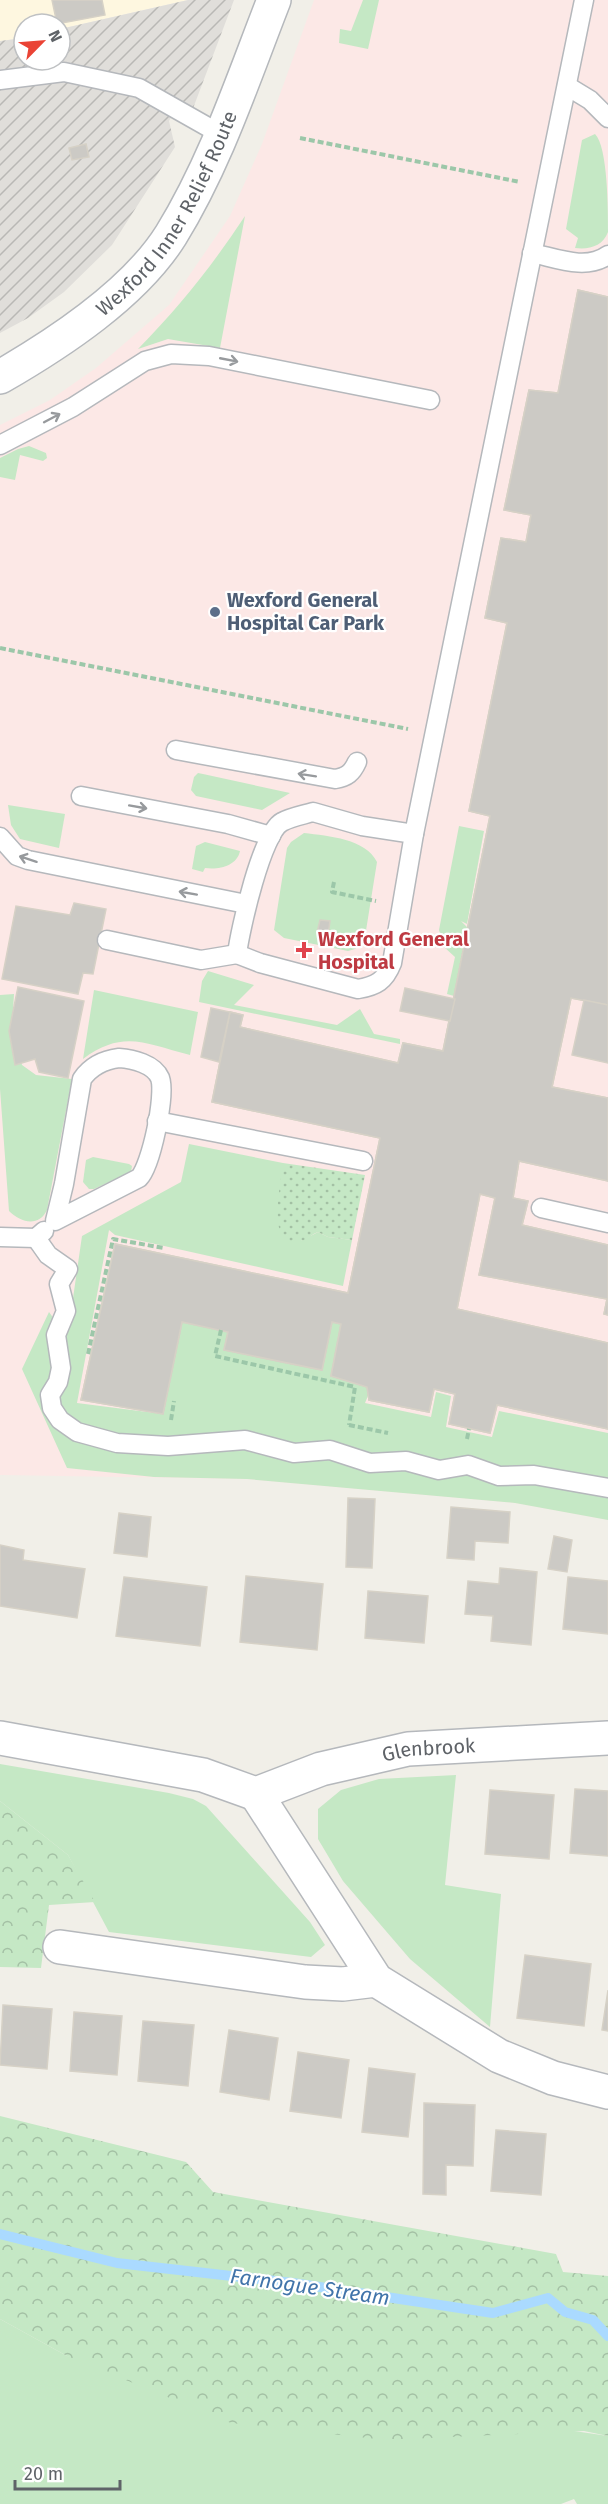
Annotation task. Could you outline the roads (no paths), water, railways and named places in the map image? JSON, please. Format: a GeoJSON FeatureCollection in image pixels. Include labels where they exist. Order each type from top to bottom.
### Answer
{"type":"FeatureCollection","features":[{"type":"Feature","properties":{"kind":"street","name":"Wexford Inner Relief Route"},"geometry":{"type":"LineString","coordinates":[[0,377],[77,329],[127,286],[170,236],[222,135],[274,0]]}},
{"type":"Feature","properties":{"kind":"street"},"geometry":{"type":"LineString","coordinates":[[0,1738],[203,1775],[256,1794],[376,1980],[499,2056],[553,2078],[608,2092]]}},
{"type":"Feature","properties":{"kind":"street","name":"Glenbrook"},"geometry":{"type":"LineString","coordinates":[[256,1794],[321,1769],[408,1749],[608,1738]]}},
{"type":"Feature","properties":{"kind":"street"},"geometry":{"type":"LineString","coordinates":[[60,1947],[305,1982],[343,1983],[376,1980]]}},
{"type":"Feature","properties":{"kind":"lane"},"geometry":{"type":"LineString","coordinates":[[107,940],[201,960],[237,954],[260,963],[358,988],[373,987],[387,975],[392,963],[414,834],[584,0]]}},
{"type":"Feature","properties":{"kind":"lane"},"geometry":{"type":"LineString","coordinates":[[0,80],[64,72],[139,88],[222,135]]}},
{"type":"Feature","properties":{"kind":"lane"},"geometry":{"type":"LineString","coordinates":[[567,86],[590,100],[608,118]]}},
{"type":"Feature","properties":{"kind":"lane"},"geometry":{"type":"LineString","coordinates":[[532,253],[582,264],[596,262],[608,255]]}},
{"type":"Feature","properties":{"kind":"lane"},"geometry":{"type":"LineString","coordinates":[[0,445],[73,407],[145,361],[171,354],[208,356],[430,400]]}},
{"type":"Feature","properties":{"kind":"lane"},"geometry":{"type":"LineString","coordinates":[[176,750],[335,779],[345,777],[357,762]]}},
{"type":"Feature","properties":{"kind":"lane"},"geometry":{"type":"LineString","coordinates":[[81,796],[228,824],[271,836]]}},
{"type":"Feature","properties":{"kind":"lane"},"geometry":{"type":"LineString","coordinates":[[237,954],[246,904],[271,836],[280,822],[313,812],[362,826],[414,834]]}},
{"type":"Feature","properties":{"kind":"lane"},"geometry":{"type":"LineString","coordinates":[[0,837],[17,856],[28,860],[246,904]]}},
{"type":"Feature","properties":{"kind":"lane"},"geometry":{"type":"LineString","coordinates":[[0,1237],[36,1238],[55,1221],[142,1175],[157,1121],[160,1079],[155,1071],[135,1060],[119,1058],[108,1060],[88,1070],[82,1079],[64,1184],[55,1221]]}},
{"type":"Feature","properties":{"kind":"lane"},"geometry":{"type":"LineString","coordinates":[[157,1121],[363,1161]]}},
{"type":"Feature","properties":{"kind":"lane"},"geometry":{"type":"LineString","coordinates":[[541,1208],[608,1223]]}},
{"type":"Feature","properties":{"kind":"lane"},"geometry":{"type":"LineString","coordinates":[[36,1238],[48,1255],[68,1269],[59,1284],[66,1311],[56,1335],[61,1368],[58,1382],[50,1395],[52,1408],[60,1420],[77,1432],[138,1446],[210,1445],[245,1440],[294,1453],[330,1450],[370,1463],[406,1461],[439,1470],[468,1465],[499,1476],[534,1475],[608,1488]]}},
{"type":"Feature","properties":{"kind":"waterway","name":"Farnogue Stream"},"geometry":{"type":"LineString","coordinates":[[0,2234],[117,2263],[293,2283],[493,2313],[548,2298],[565,2312],[593,2320],[608,2336]]}},
{"type":"Feature","properties":{"kind":"place","name":"Wexford General Hospital Car Park"},"geometry":{"type":"Point","coordinates":[215,612]}},
{"type":"Feature","properties":{"kind":"place","name":"Wexford General Hospital"},"geometry":{"type":"Point","coordinates":[304,950]}}]}
